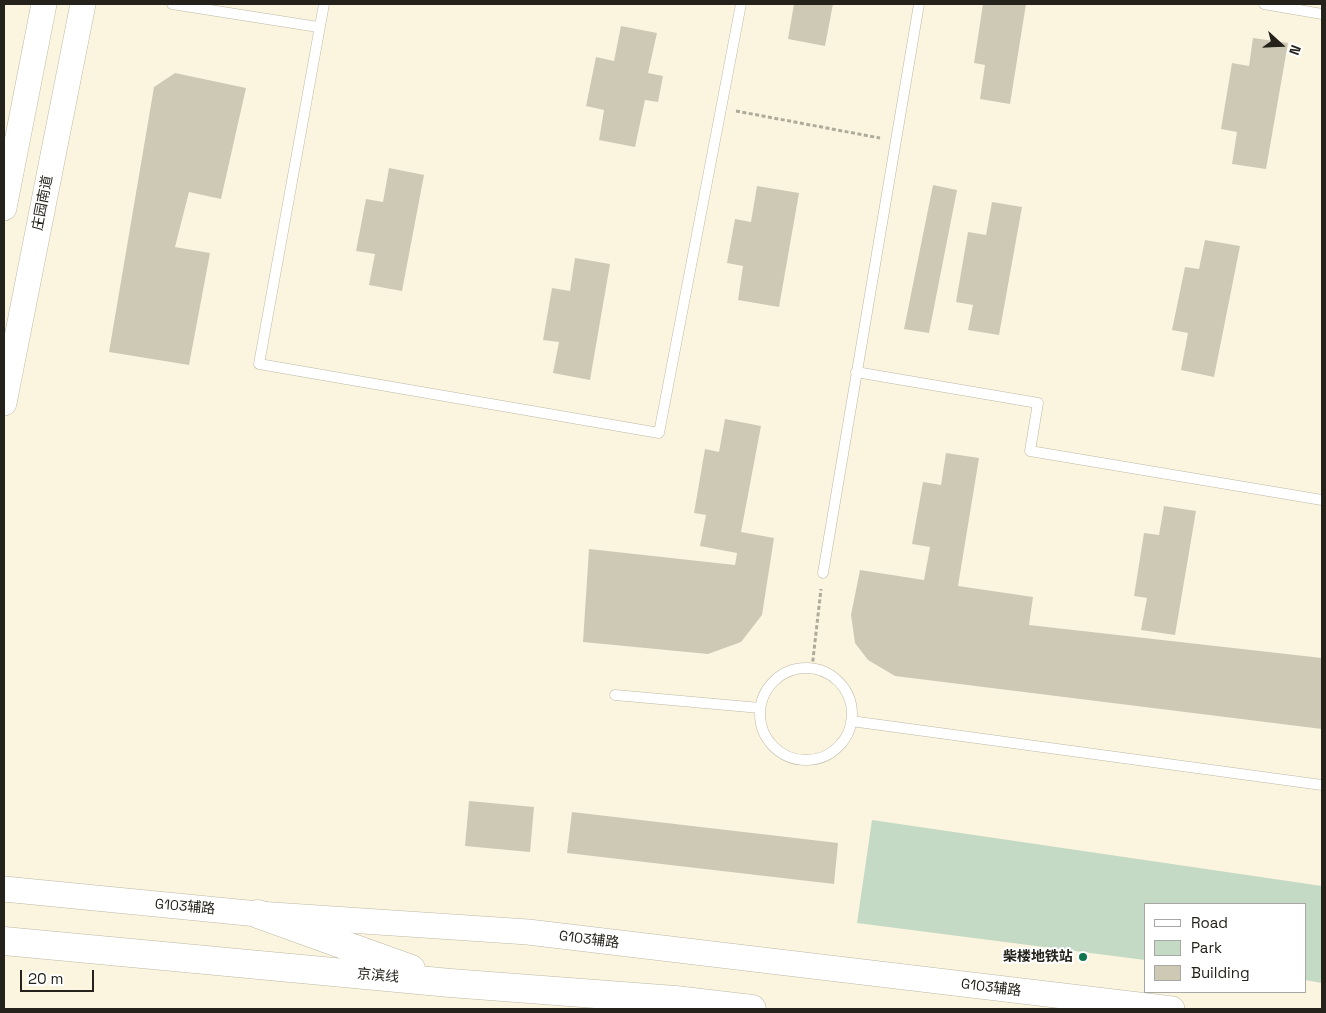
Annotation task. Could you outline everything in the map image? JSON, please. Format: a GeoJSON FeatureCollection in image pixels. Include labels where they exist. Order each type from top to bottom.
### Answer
{"type":"FeatureCollection","features":[{"type":"Feature","properties":{"kind":"highway"},"geometry":{"type":"LineString","coordinates":[[258,914],[450,983]]}},
{"type":"Feature","properties":{"kind":"highway","name":"京滨线"},"geometry":{"type":"LineString","coordinates":[[4,941],[450,983],[675,1000],[752,1009]]}},
{"type":"Feature","properties":{"kind":"street"},"geometry":{"type":"LineString","coordinates":[[4,208],[44,4]]}},
{"type":"Feature","properties":{"kind":"street","name":"庄园南道"},"geometry":{"type":"LineString","coordinates":[[4,403],[83,4]]}},
{"type":"Feature","properties":{"kind":"street","name":"G103辅路"},"geometry":{"type":"LineString","coordinates":[[4,890],[258,914],[528,932],[1172,1009]]}},
{"type":"Feature","properties":{"kind":"lane"},"geometry":{"type":"LineString","coordinates":[[172,4],[318,27]]}},
{"type":"Feature","properties":{"kind":"lane"},"geometry":{"type":"LineString","coordinates":[[324,4],[318,27],[259,364],[659,433],[741,4]]}},
{"type":"Feature","properties":{"kind":"lane"},"geometry":{"type":"LineString","coordinates":[[823,573],[919,4]]}},
{"type":"Feature","properties":{"kind":"lane"},"geometry":{"type":"LineString","coordinates":[[1264,4],[1322,14]]}},
{"type":"Feature","properties":{"kind":"lane"},"geometry":{"type":"LineString","coordinates":[[856,372],[1038,403],[1030,451],[1322,500]]}},
{"type":"Feature","properties":{"kind":"lane"},"geometry":{"type":"LineString","coordinates":[[798,668],[812,668],[826,672],[838,681],[847,692],[852,706],[851,720],[847,736],[837,749],[823,757],[807,760],[792,758],[777,751],[766,739],[761,724],[760,708],[764,694],[773,682],[784,673],[798,668]]}},
{"type":"Feature","properties":{"kind":"lane"},"geometry":{"type":"LineString","coordinates":[[615,695],[760,708]]}},
{"type":"Feature","properties":{"kind":"lane"},"geometry":{"type":"LineString","coordinates":[[851,720],[1322,785]]}},
{"type":"Feature","properties":{"kind":"path"},"geometry":{"type":"LineString","coordinates":[[721,108],[895,141]]}},
{"type":"Feature","properties":{"kind":"path"},"geometry":{"type":"LineString","coordinates":[[812,668],[823,573]]}},
{"type":"Feature","properties":{"kind":"green space"},"geometry":{"type":"Polygon","coordinates":[[[872,820],[1322,886],[1322,983],[1306,980],[1306,903],[1144,903],[1144,960],[857,923],[872,820]]]}},
{"type":"Feature","properties":{"kind":"building"},"geometry":{"type":"Polygon","coordinates":[[[794,4],[833,4],[825,46],[788,39],[794,4]]]}},
{"type":"Feature","properties":{"kind":"building"},"geometry":{"type":"Polygon","coordinates":[[[983,4],[1026,4],[1010,104],[980,99],[985,65],[974,63],[983,4]]]}},
{"type":"Feature","properties":{"kind":"building"},"geometry":{"type":"Polygon","coordinates":[[[621,26],[657,33],[648,73],[663,76],[658,102],[645,100],[635,147],[599,140],[604,110],[586,106],[596,57],[614,61],[621,26]]]}},
{"type":"Feature","properties":{"kind":"building"},"geometry":{"type":"Polygon","coordinates":[[[1253,38],[1288,43],[1266,169],[1232,164],[1237,132],[1221,129],[1232,63],[1249,66],[1253,38]]]}},
{"type":"Feature","properties":{"kind":"building"},"geometry":{"type":"Polygon","coordinates":[[[175,73],[246,88],[221,199],[189,192],[175,247],[210,253],[189,365],[109,352],[154,87],[175,73]]]}},
{"type":"Feature","properties":{"kind":"building"},"geometry":{"type":"Polygon","coordinates":[[[389,168],[424,175],[402,291],[369,285],[375,254],[356,251],[366,199],[383,202],[389,168]]]}},
{"type":"Feature","properties":{"kind":"building"},"geometry":{"type":"Polygon","coordinates":[[[933,185],[957,190],[929,333],[904,329],[933,185]]]}},
{"type":"Feature","properties":{"kind":"building"},"geometry":{"type":"Polygon","coordinates":[[[757,186],[799,193],[779,307],[738,300],[743,266],[727,263],[735,219],[751,222],[757,186]]]}},
{"type":"Feature","properties":{"kind":"building"},"geometry":{"type":"Polygon","coordinates":[[[992,202],[1022,207],[999,335],[968,330],[973,305],[956,302],[968,232],[986,235],[992,202]]]}},
{"type":"Feature","properties":{"kind":"building"},"geometry":{"type":"Polygon","coordinates":[[[1205,240],[1240,246],[1214,377],[1181,370],[1188,333],[1172,330],[1185,267],[1199,269],[1205,240]]]}},
{"type":"Feature","properties":{"kind":"building"},"geometry":{"type":"Polygon","coordinates":[[[575,258],[610,264],[590,380],[553,373],[559,342],[543,340],[552,288],[570,291],[575,258]]]}},
{"type":"Feature","properties":{"kind":"building"},"geometry":{"type":"Polygon","coordinates":[[[725,419],[761,426],[741,532],[774,538],[762,615],[741,642],[708,654],[583,642],[589,549],[735,565],[737,553],[700,546],[706,515],[694,513],[705,449],[719,452],[725,419]]]}},
{"type":"Feature","properties":{"kind":"building"},"geometry":{"type":"Polygon","coordinates":[[[946,453],[979,458],[958,586],[1033,597],[1029,625],[1322,658],[1322,729],[895,676],[868,660],[855,643],[851,615],[860,570],[924,580],[930,547],[912,544],[923,482],[941,485],[946,453]]]}},
{"type":"Feature","properties":{"kind":"building"},"geometry":{"type":"Polygon","coordinates":[[[1164,506],[1196,511],[1175,635],[1141,630],[1147,598],[1134,596],[1144,533],[1159,535],[1164,506]]]}},
{"type":"Feature","properties":{"kind":"building"},"geometry":{"type":"Polygon","coordinates":[[[469,801],[534,807],[530,852],[465,846],[469,801]]]}},
{"type":"Feature","properties":{"kind":"building"},"geometry":{"type":"Polygon","coordinates":[[[572,812],[838,843],[834,884],[567,853],[572,812]]]}},
{"type":"Feature","properties":{"kind":"place","name":"柴楼地铁站"},"geometry":{"type":"Point","coordinates":[1083,957]}}]}
